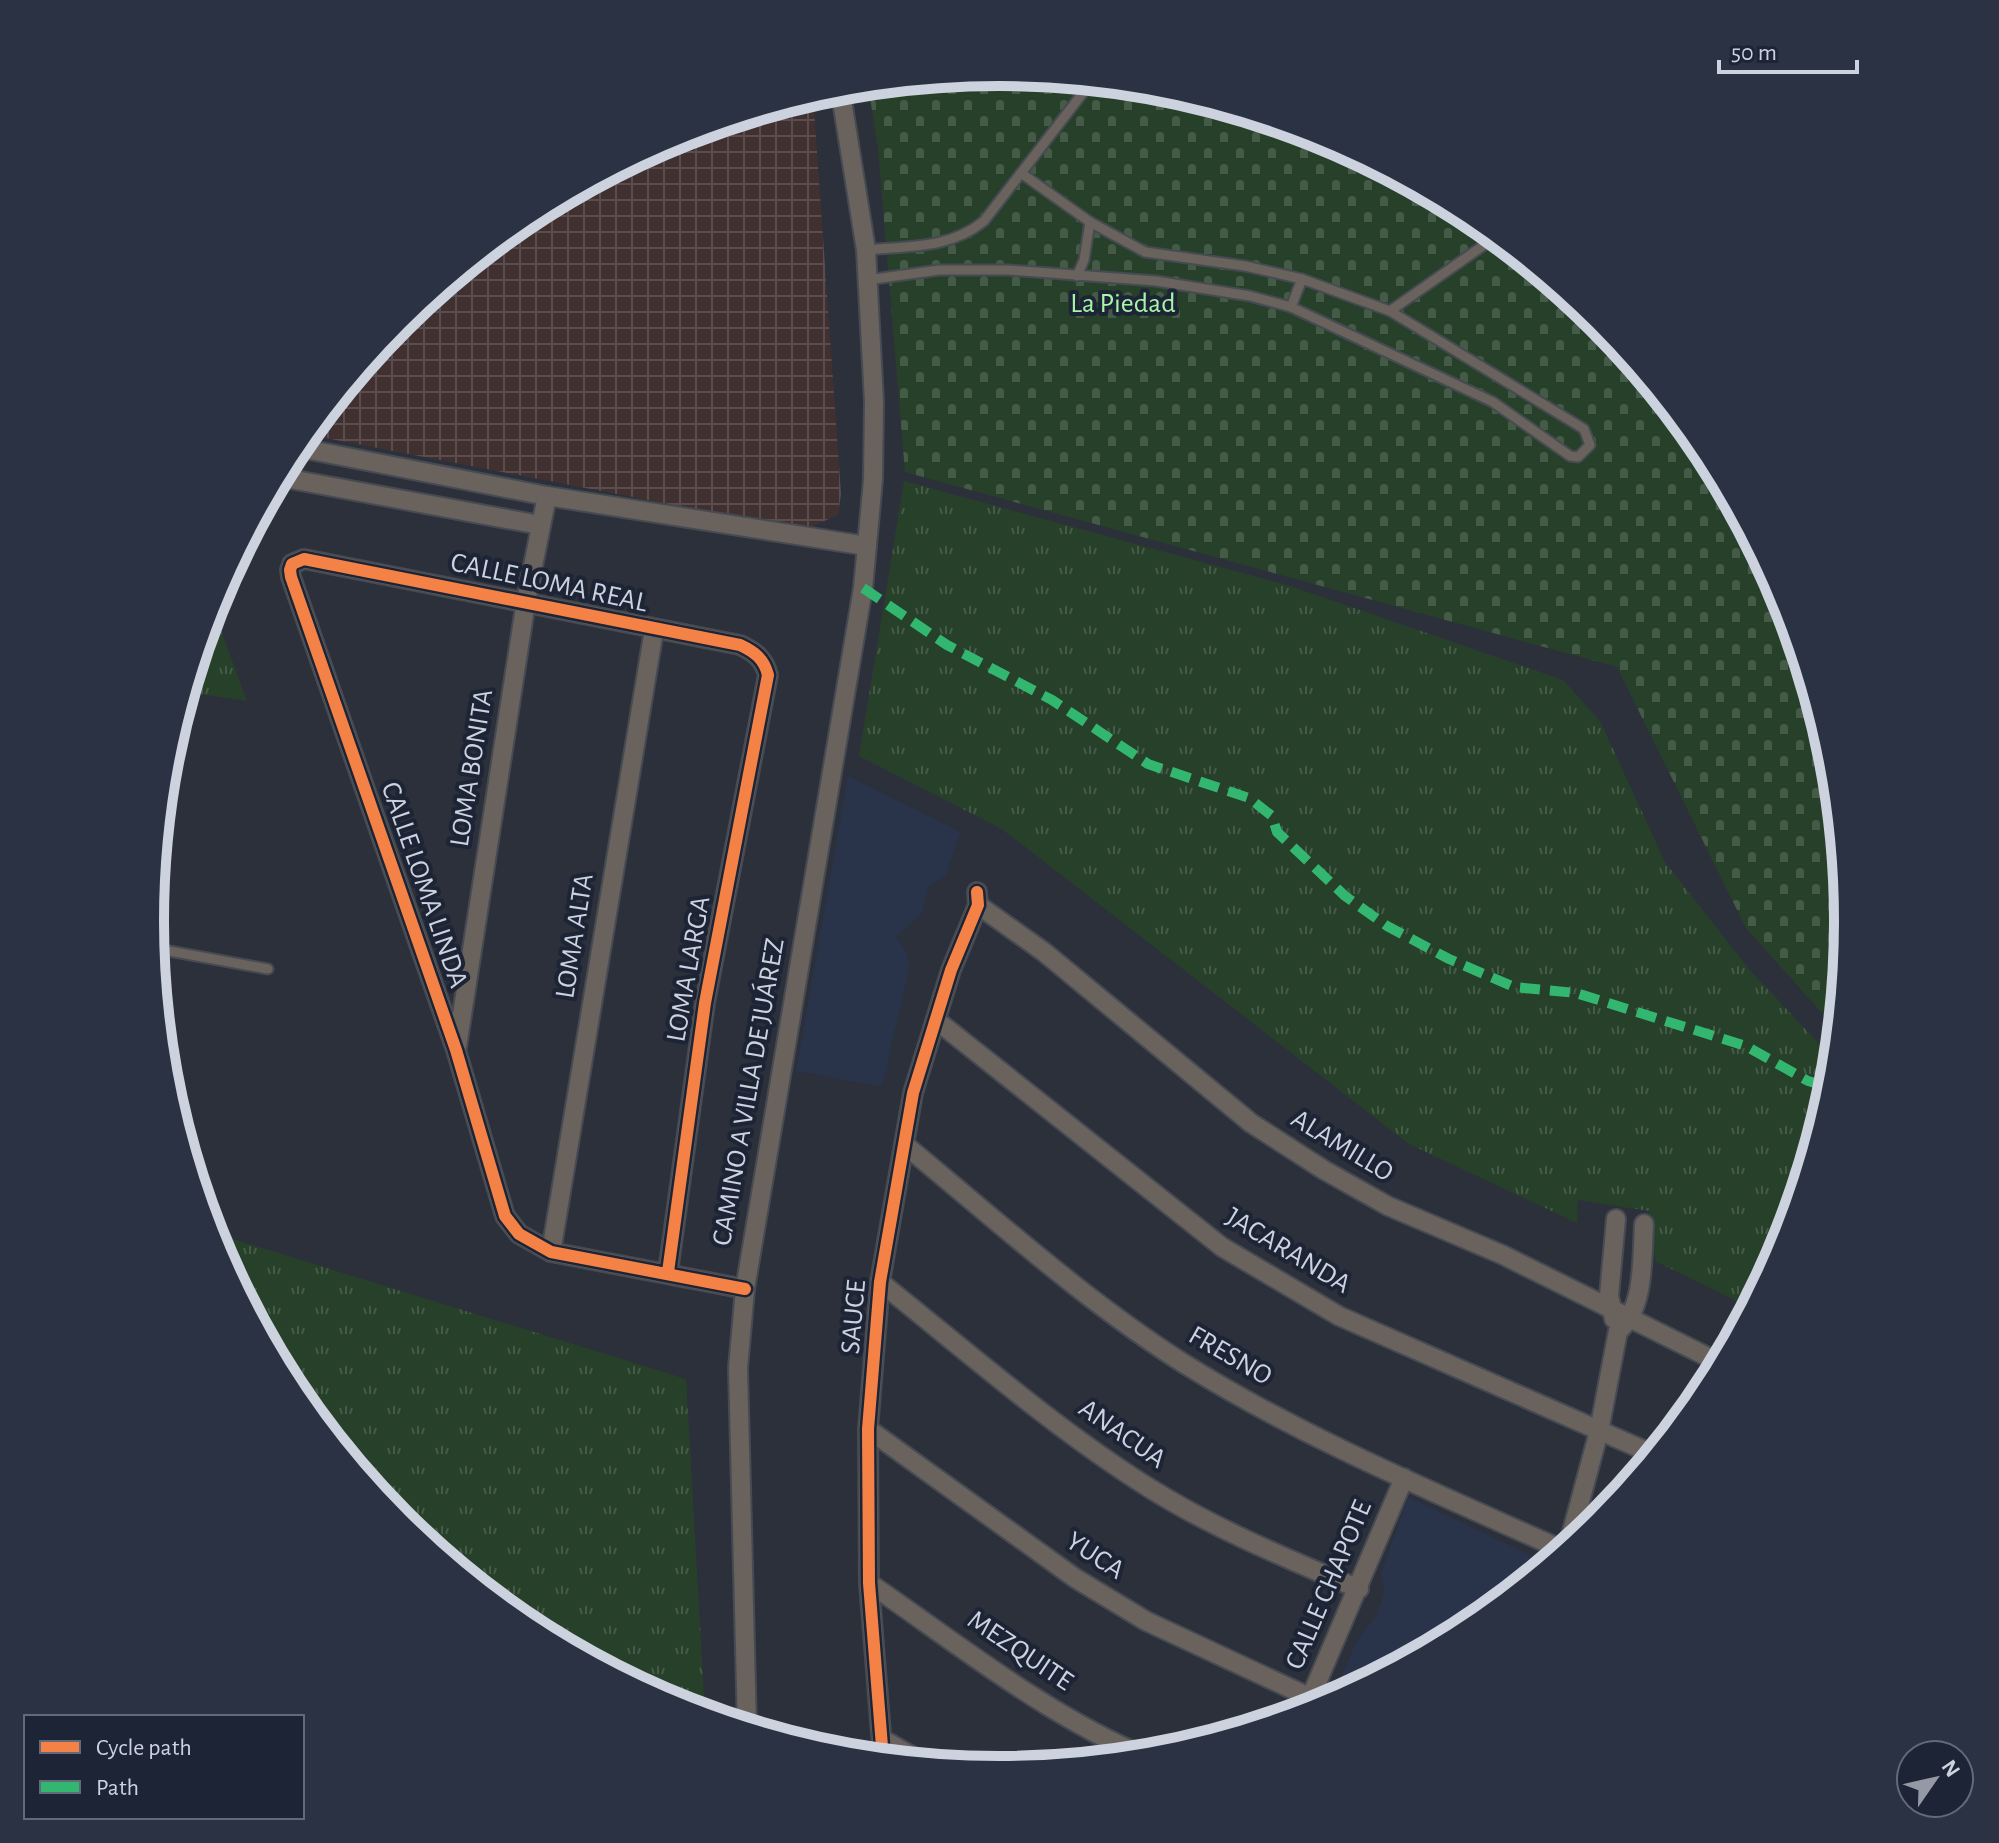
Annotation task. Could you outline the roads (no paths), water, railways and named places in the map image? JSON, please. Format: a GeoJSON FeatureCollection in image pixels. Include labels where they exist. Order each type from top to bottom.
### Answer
{"type":"FeatureCollection","features":[{"type":"Feature","properties":{"kind":"street","name":"CAMINO A VILLA DE JUÁREZ"},"geometry":{"type":"LineString","coordinates":[[747,1718],[738,1368],[745,1289],[863,588],[870,518],[874,402],[866,250],[842,101]]}},
{"type":"Feature","properties":{"kind":"street"},"geometry":{"type":"LineString","coordinates":[[310,450],[547,496],[867,546]]}},
{"type":"Feature","properties":{"kind":"street"},"geometry":{"type":"LineString","coordinates":[[291,479],[540,525]]}},
{"type":"Feature","properties":{"kind":"street","name":"LOMA BONITA"},"geometry":{"type":"LineString","coordinates":[[456,1050],[526,601],[547,496]]}},
{"type":"Feature","properties":{"kind":"street","name":"CALLE LOMA REAL"},"geometry":{"type":"LineString","coordinates":[[304,559],[740,645],[760,657],[768,675]]}},
{"type":"Feature","properties":{"kind":"street","name":"CALLE LOMA LINDA"},"geometry":{"type":"LineString","coordinates":[[304,559],[292,564],[291,577],[456,1050],[505,1216],[519,1234],[551,1252]]}},
{"type":"Feature","properties":{"kind":"street","name":"LOMA ALTA"},"geometry":{"type":"LineString","coordinates":[[551,1252],[654,630]]}},
{"type":"Feature","properties":{"kind":"street","name":"LOMA LARGA"},"geometry":{"type":"LineString","coordinates":[[668,1272],[705,1003],[768,675]]}},
{"type":"Feature","properties":{"kind":"street","name":"SAUCE"},"geometry":{"type":"LineString","coordinates":[[882,1749],[869,1583],[868,1429],[880,1282],[913,1093],[951,970],[977,899]]}},
{"type":"Feature","properties":{"kind":"street","name":"ALAMILLO"},"geometry":{"type":"LineString","coordinates":[[977,899],[1251,1123],[1312,1163],[1388,1206],[1503,1255],[1611,1311],[1624,1326],[1710,1359]]}},
{"type":"Feature","properties":{"kind":"street","name":"JACARANDA"},"geometry":{"type":"LineString","coordinates":[[936,1020],[1222,1247],[1339,1316],[1645,1451]]}},
{"type":"Feature","properties":{"kind":"street","name":"FRESNO"},"geometry":{"type":"LineString","coordinates":[[905,1145],[1106,1309],[1181,1361],[1241,1397],[1404,1478],[1555,1545]]}},
{"type":"Feature","properties":{"kind":"street"},"geometry":{"type":"LineString","coordinates":[[1611,1311],[1611,1263],[1616,1219]]}},
{"type":"Feature","properties":{"kind":"street"},"geometry":{"type":"LineString","coordinates":[[1572,1529],[1624,1326],[1642,1272],[1644,1224]]}},
{"type":"Feature","properties":{"kind":"street"},"geometry":{"type":"LineString","coordinates":[[551,1252],[745,1289]]}},
{"type":"Feature","properties":{"kind":"street","name":"ANACUA"},"geometry":{"type":"LineString","coordinates":[[880,1282],[1080,1443],[1227,1532],[1359,1589]]}},
{"type":"Feature","properties":{"kind":"street","name":"YUCA"},"geometry":{"type":"LineString","coordinates":[[868,1429],[1075,1578],[1146,1621],[1299,1701]]}},
{"type":"Feature","properties":{"kind":"street","name":"CALLE CHAPOTE"},"geometry":{"type":"LineString","coordinates":[[1311,1696],[1404,1478]]}},
{"type":"Feature","properties":{"kind":"street","name":"MEZQUITE"},"geometry":{"type":"LineString","coordinates":[[869,1583],[1036,1698],[1124,1747]]}},
{"type":"Feature","properties":{"kind":"street"},"geometry":{"type":"LineString","coordinates":[[882,1739],[904,1751]]}},
{"type":"Feature","properties":{"kind":"lane"},"geometry":{"type":"LineString","coordinates":[[866,250],[956,239],[984,221],[1084,91]]}},
{"type":"Feature","properties":{"kind":"lane"},"geometry":{"type":"LineString","coordinates":[[867,280],[939,270],[1156,281],[1250,296],[1291,307],[1493,402],[1570,456],[1578,457],[1590,445],[1584,429],[1390,311],[1302,279],[1245,266],[1145,252],[1090,222],[1021,173]]}},
{"type":"Feature","properties":{"kind":"lane"},"geometry":{"type":"LineString","coordinates":[[1077,276],[1087,250],[1090,222]]}},
{"type":"Feature","properties":{"kind":"lane"},"geometry":{"type":"LineString","coordinates":[[1390,311],[1486,243]]}},
{"type":"Feature","properties":{"kind":"lane"},"geometry":{"type":"LineString","coordinates":[[1291,307],[1302,279]]}},
{"type":"Feature","properties":{"kind":"lane"},"geometry":{"type":"LineString","coordinates":[[165,950],[268,969]]}},
{"type":"Feature","properties":{"kind":"park label","name":"La Piedad"},"geometry":{"type":"Point","coordinates":[1123,304]}}]}
